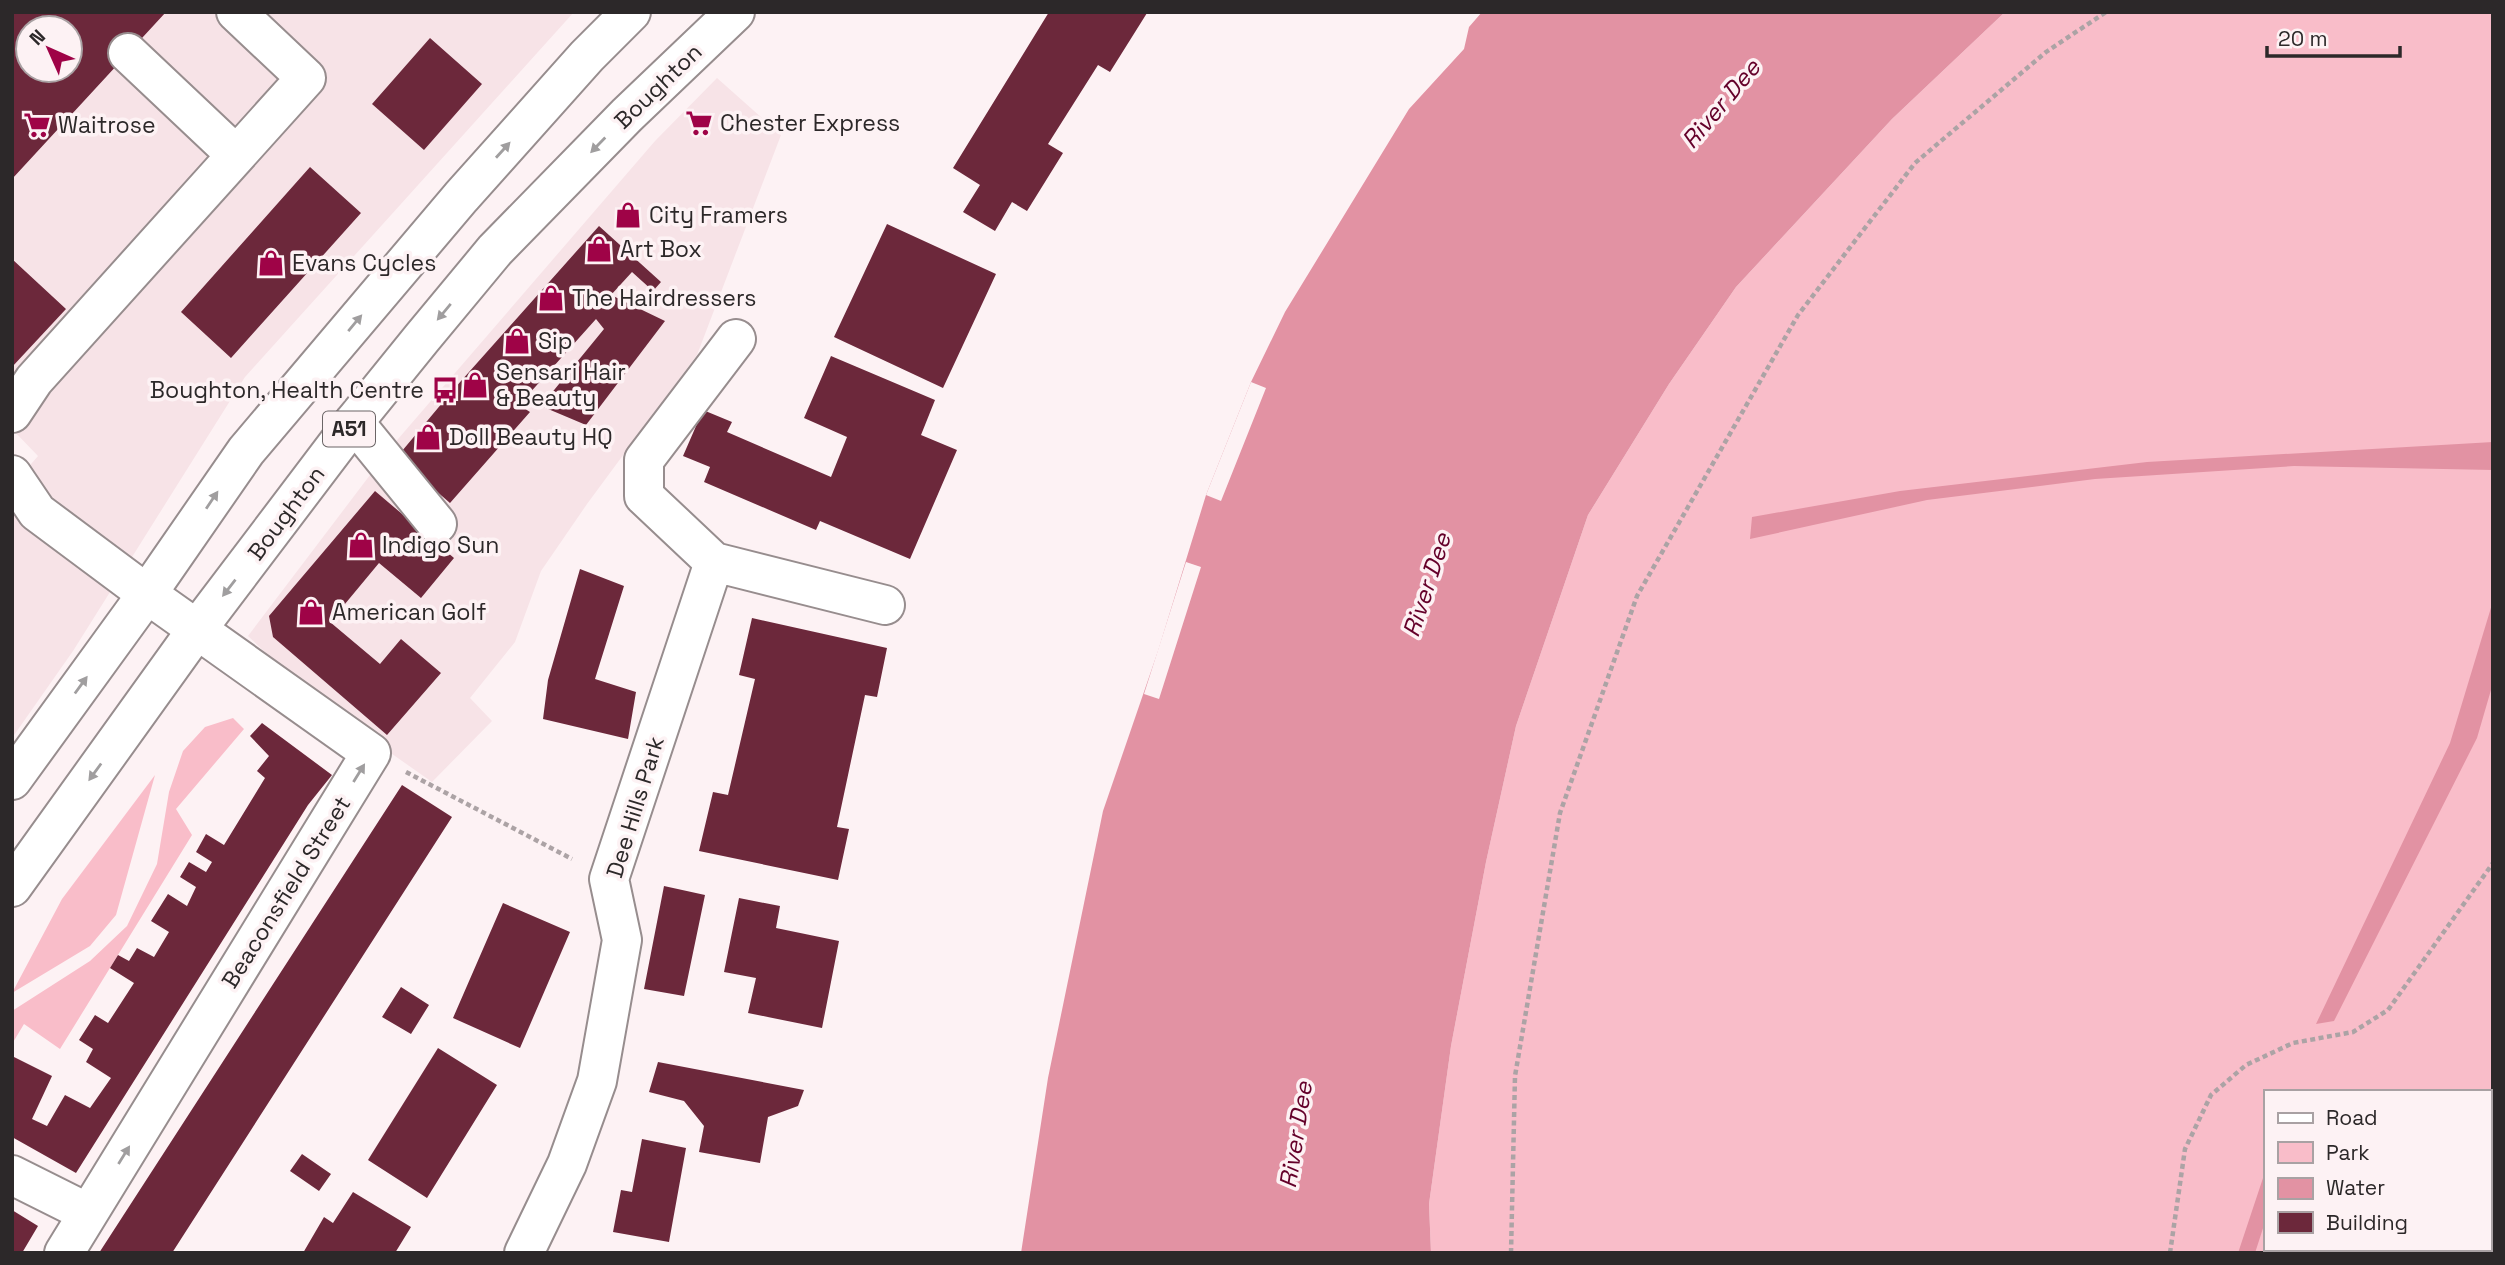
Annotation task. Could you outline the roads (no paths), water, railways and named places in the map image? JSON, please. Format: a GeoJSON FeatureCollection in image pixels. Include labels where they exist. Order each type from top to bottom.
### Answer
{"type":"FeatureCollection","features":[{"type":"Feature","properties":{"kind":"main road"},"geometry":{"type":"LineString","coordinates":[[12,413],[34,380],[306,78],[236,12]]}},
{"type":"Feature","properties":{"kind":"main road","name":"A51"},"geometry":{"type":"LineString","coordinates":[[12,780],[147,594],[246,451],[461,197],[587,56],[631,12]]}},
{"type":"Feature","properties":{"kind":"main road","name":"Boughton"},"geometry":{"type":"LineString","coordinates":[[12,887],[198,628],[354,422],[495,250],[627,115],[735,12]]}},
{"type":"Feature","properties":{"kind":"main road"},"geometry":{"type":"LineString","coordinates":[[128,53],[235,154]]}},
{"type":"Feature","properties":{"kind":"main road"},"geometry":{"type":"LineString","coordinates":[[736,339],[644,460],[644,496],[714,562],[885,605]]}},
{"type":"Feature","properties":{"kind":"main road"},"geometry":{"type":"LineString","coordinates":[[354,422],[437,524]]}},
{"type":"Feature","properties":{"kind":"main road"},"geometry":{"type":"LineString","coordinates":[[12,475],[37,512],[147,594],[198,628]]}},
{"type":"Feature","properties":{"kind":"main road","name":"Dee Hills Park"},"geometry":{"type":"LineString","coordinates":[[524,1253],[568,1164],[597,1081],[622,940],[609,879],[714,562]]}},
{"type":"Feature","properties":{"kind":"main road","name":"Beaconsfield Street"},"geometry":{"type":"LineString","coordinates":[[64,1253],[371,753],[198,628]]}},
{"type":"Feature","properties":{"kind":"main road"},"geometry":{"type":"LineString","coordinates":[[12,1175],[88,1213]]}},
{"type":"Feature","properties":{"kind":"water","name":"River Dee"},"geometry":{"type":"Polygon","coordinates":[[[1482,12],[2005,12],[1892,119],[1736,287],[1669,384],[1588,515],[1516,726],[1486,862],[1451,1046],[1429,1204],[1431,1253],[1021,1253],[1048,1078],[1103,811],[1158,651],[1206,495],[1251,382],[1285,312],[1409,109],[1464,49],[1469,27],[1482,12]]]}},
{"type":"Feature","properties":{"kind":"water"},"geometry":{"type":"Polygon","coordinates":[[[2493,442],[2493,470],[2294,466],[2095,479],[1927,500],[1750,539],[1752,517],[1900,491],[2147,462],[2493,442]]]}},
{"type":"Feature","properties":{"kind":"water"},"geometry":{"type":"Polygon","coordinates":[[[2493,601],[2493,683],[2477,738],[2334,1021],[2316,1024],[2450,743],[2493,601]]]}},
{"type":"Feature","properties":{"kind":"water"},"geometry":{"type":"Polygon","coordinates":[[[2264,1175],[2264,1225],[2255,1253],[2238,1253],[2264,1175]]]}},
{"type":"Feature","properties":{"kind":"place","name":"Chester Express"},"geometry":{"type":"Point","coordinates":[699,123]}},
{"type":"Feature","properties":{"kind":"place","name":"Waitrose"},"geometry":{"type":"Point","coordinates":[37,125]}},
{"type":"Feature","properties":{"kind":"place","name":"City Framers"},"geometry":{"type":"Point","coordinates":[628,215]}},
{"type":"Feature","properties":{"kind":"place","name":"Art Box"},"geometry":{"type":"Point","coordinates":[599,249]}},
{"type":"Feature","properties":{"kind":"place","name":"Evans Cycles"},"geometry":{"type":"Point","coordinates":[271,263]}},
{"type":"Feature","properties":{"kind":"place","name":"The Hairdressers"},"geometry":{"type":"Point","coordinates":[551,298]}},
{"type":"Feature","properties":{"kind":"place","name":"Sip"},"geometry":{"type":"Point","coordinates":[517,341]}},
{"type":"Feature","properties":{"kind":"place","name":"Sensari Hair & Beauty"},"geometry":{"type":"Point","coordinates":[475,385]}},
{"type":"Feature","properties":{"kind":"place","name":"Boughton, Health Centre"},"geometry":{"type":"Point","coordinates":[445,390]}},
{"type":"Feature","properties":{"kind":"place","name":"Doll Beauty HQ"},"geometry":{"type":"Point","coordinates":[428,437]}},
{"type":"Feature","properties":{"kind":"place","name":"Indigo Sun"},"geometry":{"type":"Point","coordinates":[361,545]}},
{"type":"Feature","properties":{"kind":"place","name":"American Golf"},"geometry":{"type":"Point","coordinates":[311,612]}}]}
